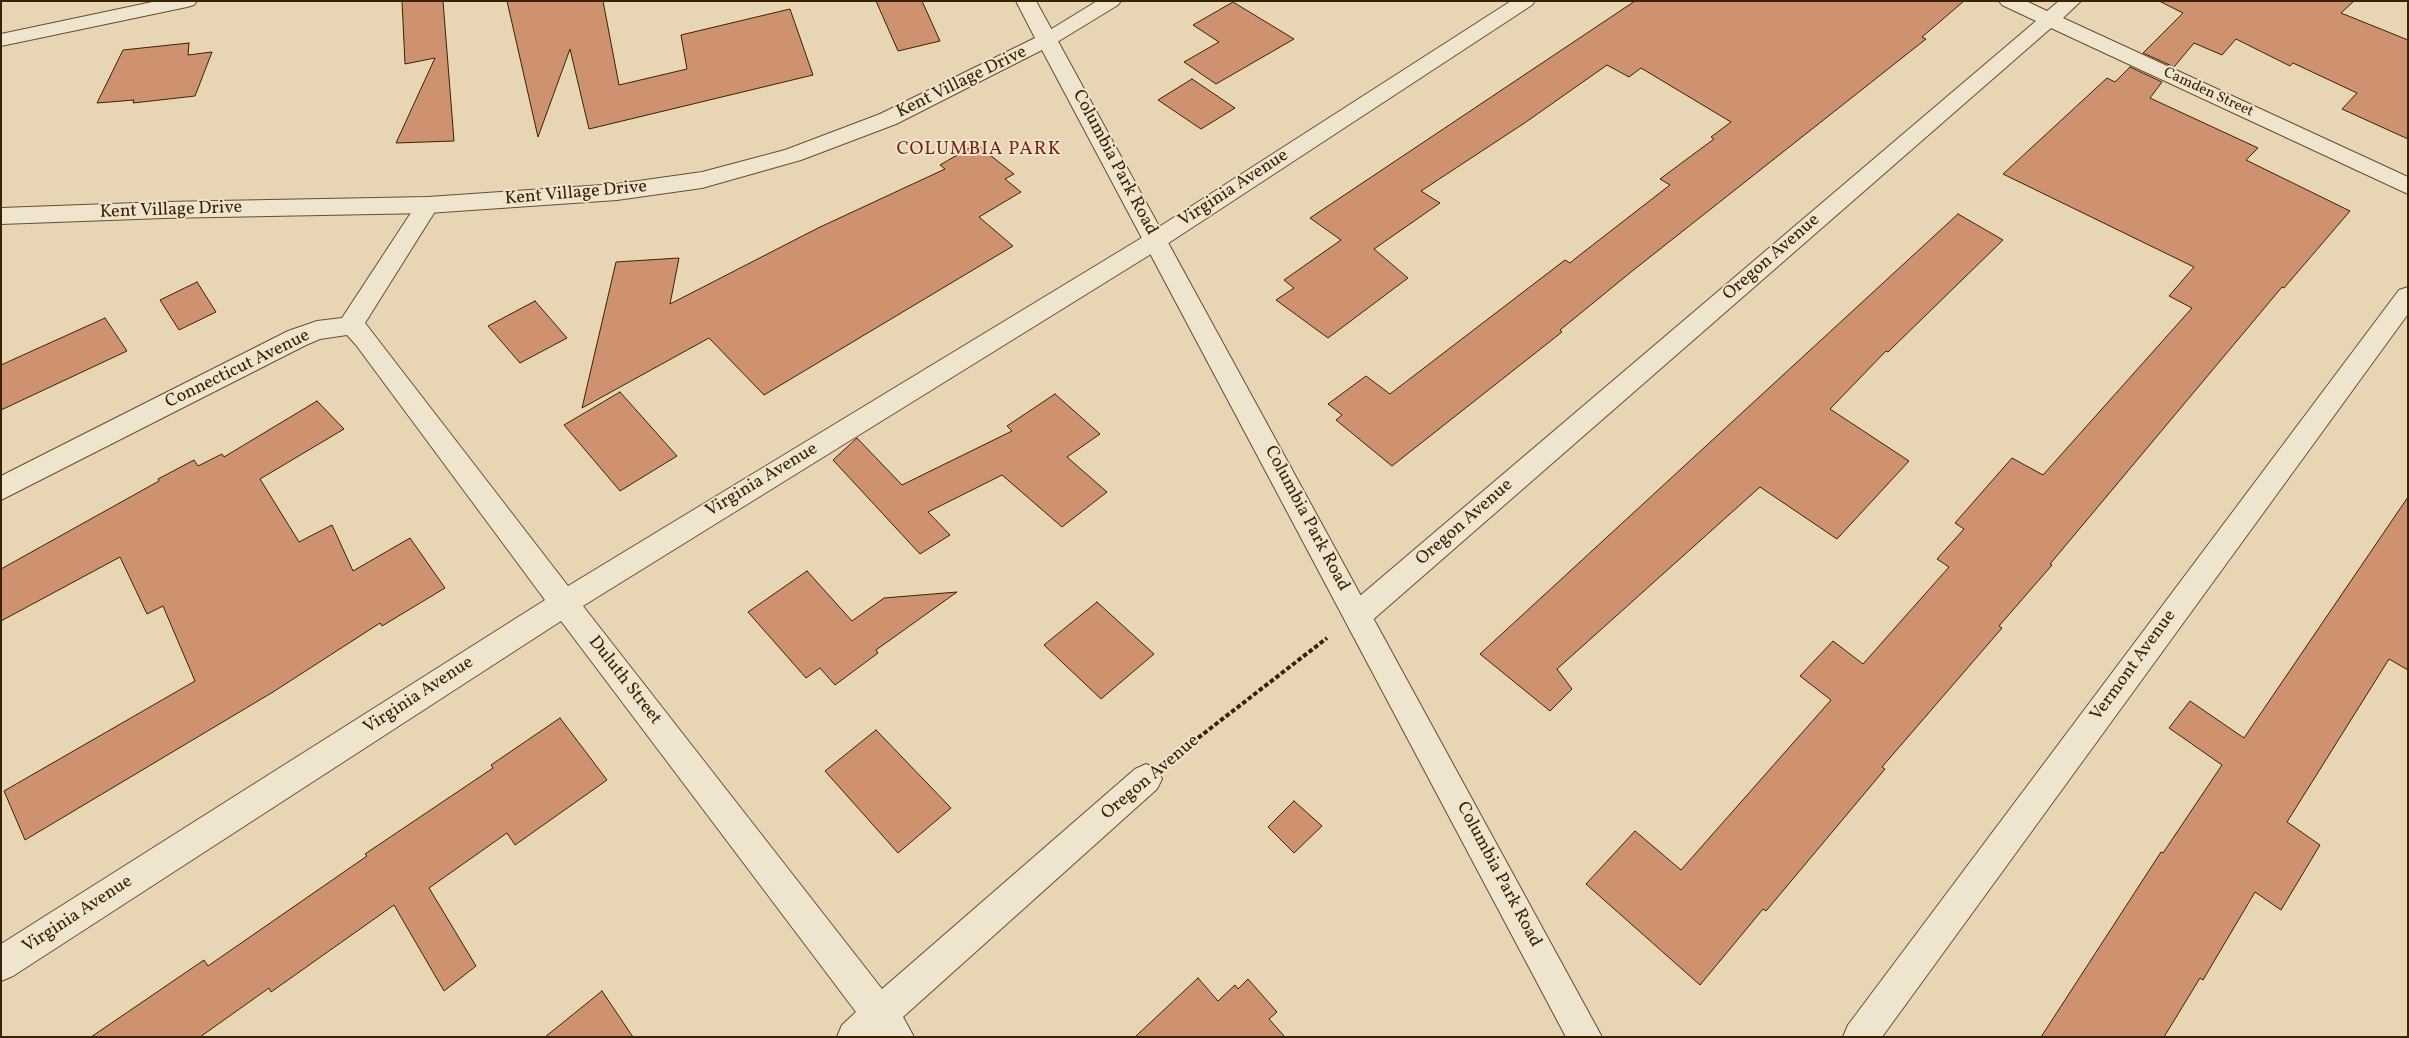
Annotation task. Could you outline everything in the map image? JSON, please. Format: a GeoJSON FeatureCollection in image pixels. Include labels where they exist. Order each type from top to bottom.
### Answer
{"type":"FeatureCollection","features":[{"type":"Feature","properties":{"kind":"street"},"geometry":{"type":"LineString","coordinates":[[1,40],[186,1]]}},
{"type":"Feature","properties":{"kind":"street","name":"Columbia Park Road"},"geometry":{"type":"LineString","coordinates":[[1026,1],[1586,1037]]}},
{"type":"Feature","properties":{"kind":"street","name":"Kent Village Drive"},"geometry":{"type":"LineString","coordinates":[[1,216],[164,210],[428,205],[617,192],[702,180],[802,152],[888,119],[1048,40],[1111,1]]}},
{"type":"Feature","properties":{"kind":"street","name":"Virginia Avenue"},"geometry":{"type":"LineString","coordinates":[[1,964],[564,603],[1156,240],[1525,1]]}},
{"type":"Feature","properties":{"kind":"street","name":"Camden Street"},"geometry":{"type":"LineString","coordinates":[[2009,1],[2408,186]]}},
{"type":"Feature","properties":{"kind":"street","name":"Oregon Avenue"},"geometry":{"type":"LineString","coordinates":[[1358,615],[2071,1]]}},
{"type":"Feature","properties":{"kind":"street"},"geometry":{"type":"LineString","coordinates":[[350,326],[428,205]]}},
{"type":"Feature","properties":{"kind":"street","name":"Vermont Avenue"},"geometry":{"type":"LineString","coordinates":[[1860,1037],[2408,296]]}},
{"type":"Feature","properties":{"kind":"street","name":"Connecticut Avenue"},"geometry":{"type":"LineString","coordinates":[[1,489],[297,338],[317,330],[350,326]]}},
{"type":"Feature","properties":{"kind":"street","name":"Duluth Street"},"geometry":{"type":"LineString","coordinates":[[350,326],[355,328],[365,338],[564,603],[889,1026]]}},
{"type":"Feature","properties":{"kind":"street","name":"Oregon Avenue"},"geometry":{"type":"LineString","coordinates":[[854,1037],[889,1026],[1146,780]]}},
{"type":"Feature","properties":{"kind":"path","name":"Oregon Avenue"},"geometry":{"type":"LineString","coordinates":[[1146,780],[1358,615]]}},
{"type":"Feature","properties":{"kind":"building"},"geometry":{"type":"Polygon","coordinates":[[[402,1],[443,1],[454,141],[396,143],[435,58],[405,64],[402,1]]]}},
{"type":"Feature","properties":{"kind":"building"},"geometry":{"type":"Polygon","coordinates":[[[507,1],[603,1],[619,85],[687,69],[681,35],[790,9],[813,75],[589,129],[570,49],[538,137],[507,1]]]}},
{"type":"Feature","properties":{"kind":"building"},"geometry":{"type":"Polygon","coordinates":[[[876,1],[922,1],[940,41],[898,51],[876,1]]]}},
{"type":"Feature","properties":{"kind":"building"},"geometry":{"type":"Polygon","coordinates":[[[1635,1],[1964,1],[1922,37],[1926,39],[1631,272],[1560,330],[1562,332],[1392,466],[1336,420],[1342,415],[1328,404],[1366,376],[1390,394],[1565,260],[1570,263],[1670,185],[1660,179],[1714,139],[1711,137],[1731,122],[1641,68],[1629,77],[1607,65],[1526,122],[1421,191],[1440,203],[1374,249],[1408,278],[1328,338],[1276,300],[1294,288],[1284,280],[1341,240],[1310,218],[1635,1]]]}},
{"type":"Feature","properties":{"kind":"building"},"geometry":{"type":"Polygon","coordinates":[[[2159,1],[2354,1],[2341,13],[2408,40],[2408,139],[2342,109],[2357,93],[2293,63],[2290,66],[2236,39],[2222,55],[2194,43],[2174,67],[2143,53],[2183,13],[2159,1]]]}},
{"type":"Feature","properties":{"kind":"building"},"geometry":{"type":"Polygon","coordinates":[[[1233,2],[1294,39],[1216,84],[1184,62],[1219,42],[1193,25],[1233,2]]]}},
{"type":"Feature","properties":{"kind":"building"},"geometry":{"type":"Polygon","coordinates":[[[189,43],[188,55],[212,52],[195,96],[133,103],[134,100],[97,103],[123,50],[189,43]]]}},
{"type":"Feature","properties":{"kind":"building"},"geometry":{"type":"Polygon","coordinates":[[[2130,67],[2162,82],[2150,98],[2258,148],[2246,160],[2350,211],[2284,288],[2282,287],[2050,564],[2052,565],[1999,626],[2002,628],[1882,767],[1885,769],[1766,911],[1763,909],[1700,985],[1586,884],[1635,831],[1681,870],[1831,700],[1800,676],[1833,641],[1863,664],[1949,567],[1937,559],[1964,529],[1955,523],[2012,458],[2043,475],[2192,308],[2169,296],[2194,267],[2003,174],[2107,78],[2115,82],[2130,67]]]}},
{"type":"Feature","properties":{"kind":"building"},"geometry":{"type":"Polygon","coordinates":[[[1192,79],[1235,108],[1201,129],[1158,100],[1192,79]]]}},
{"type":"Feature","properties":{"kind":"building"},"geometry":{"type":"Polygon","coordinates":[[[976,144],[1014,174],[1005,179],[1021,192],[979,217],[1013,246],[764,395],[709,338],[582,408],[616,262],[679,258],[670,304],[818,228],[945,169],[940,165],[976,144]]]}},
{"type":"Feature","properties":{"kind":"building"},"geometry":{"type":"Polygon","coordinates":[[[1958,214],[2003,240],[1888,352],[1886,351],[1830,409],[1909,461],[1837,539],[1760,487],[1557,669],[1572,689],[1550,711],[1480,654],[1958,214]]]}},
{"type":"Feature","properties":{"kind":"building"},"geometry":{"type":"Polygon","coordinates":[[[197,282],[216,312],[179,330],[160,300],[197,282]]]}},
{"type":"Feature","properties":{"kind":"building"},"geometry":{"type":"Polygon","coordinates":[[[535,301],[567,338],[520,363],[488,326],[535,301]]]}},
{"type":"Feature","properties":{"kind":"building"},"geometry":{"type":"Polygon","coordinates":[[[105,318],[127,351],[1,410],[1,365],[105,318]]]}},
{"type":"Feature","properties":{"kind":"building"},"geometry":{"type":"Polygon","coordinates":[[[620,392],[677,456],[620,491],[564,425],[620,392]]]}},
{"type":"Feature","properties":{"kind":"building"},"geometry":{"type":"Polygon","coordinates":[[[1055,394],[1100,434],[1067,457],[1107,492],[1062,527],[1002,475],[928,512],[950,535],[920,554],[833,460],[857,438],[902,485],[1012,431],[1007,426],[1055,394]]]}},
{"type":"Feature","properties":{"kind":"building"},"geometry":{"type":"Polygon","coordinates":[[[317,401],[344,429],[260,479],[299,542],[332,525],[353,571],[410,538],[445,588],[382,626],[380,623],[273,692],[25,840],[4,791],[195,681],[163,606],[147,614],[120,557],[1,621],[1,569],[194,460],[198,466],[222,454],[224,457],[317,401]]]}},
{"type":"Feature","properties":{"kind":"building"},"geometry":{"type":"Polygon","coordinates":[[[2408,497],[2408,670],[2389,659],[2287,822],[2320,845],[2281,910],[2255,892],[2203,980],[2200,978],[2164,1037],[2041,1037],[2161,852],[2163,853],[2222,765],[2169,728],[2190,701],[2244,738],[2408,497]]]}},
{"type":"Feature","properties":{"kind":"building"},"geometry":{"type":"Polygon","coordinates":[[[807,571],[852,621],[884,598],[957,592],[876,650],[878,653],[835,685],[820,668],[806,678],[748,612],[807,571]]]}},
{"type":"Feature","properties":{"kind":"building"},"geometry":{"type":"Polygon","coordinates":[[[1097,602],[1154,654],[1101,699],[1044,645],[1097,602]]]}},
{"type":"Feature","properties":{"kind":"building"},"geometry":{"type":"Polygon","coordinates":[[[560,718],[607,780],[515,845],[507,833],[429,888],[476,966],[444,991],[394,905],[271,992],[269,988],[200,1037],[91,1037],[204,960],[208,966],[367,856],[365,854],[493,768],[491,765],[560,718]]]}},
{"type":"Feature","properties":{"kind":"building"},"geometry":{"type":"Polygon","coordinates":[[[876,730],[951,808],[898,853],[825,771],[876,730]]]}},
{"type":"Feature","properties":{"kind":"building"},"geometry":{"type":"Polygon","coordinates":[[[1294,801],[1322,826],[1294,853],[1268,827],[1294,801]]]}},
{"type":"Feature","properties":{"kind":"building"},"geometry":{"type":"Polygon","coordinates":[[[1198,978],[1218,1001],[1235,985],[1238,989],[1248,979],[1277,1012],[1269,1019],[1285,1037],[1135,1037],[1198,978]]]}},
{"type":"Feature","properties":{"kind":"building"},"geometry":{"type":"Polygon","coordinates":[[[602,991],[633,1037],[545,1037],[602,991]]]}},
{"type":"Feature","properties":{"kind":"district","name":"COLUMBIA PARK"},"geometry":{"type":"Point","coordinates":[979,151]}}]}
